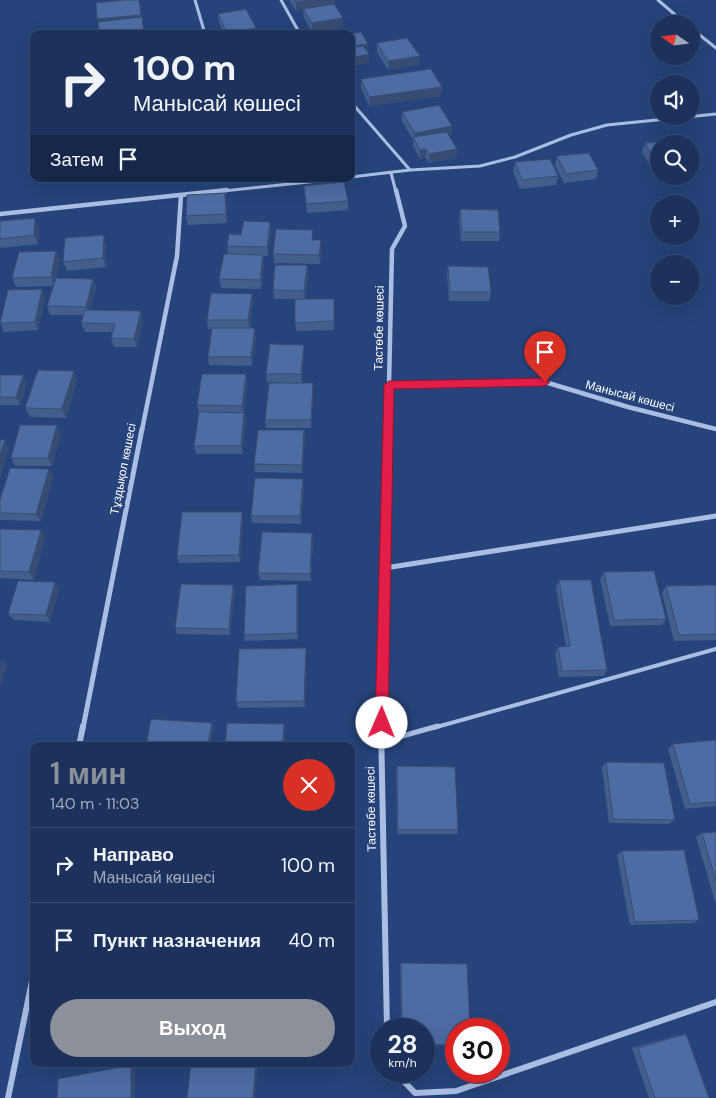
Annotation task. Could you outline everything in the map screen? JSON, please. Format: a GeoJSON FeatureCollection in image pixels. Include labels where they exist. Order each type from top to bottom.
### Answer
{"type":"FeatureCollection","features":[{"type":"Feature","properties":{"kind":"street"},"geometry":{"type":"LineString","coordinates":[[195,0],[204,30]]}},
{"type":"Feature","properties":{"kind":"street"},"geometry":{"type":"LineString","coordinates":[[281,0],[298,30]]}},
{"type":"Feature","properties":{"kind":"street"},"geometry":{"type":"LineString","coordinates":[[658,0],[676,15]]}},
{"type":"Feature","properties":{"kind":"street"},"geometry":{"type":"LineString","coordinates":[[700,35],[716,48]]}},
{"type":"Feature","properties":{"kind":"street"},"geometry":{"type":"LineString","coordinates":[[355,107],[410,170]]}},
{"type":"Feature","properties":{"kind":"street"},"geometry":{"type":"LineString","coordinates":[[355,177],[410,170],[480,166],[515,157],[570,135],[607,125],[716,114]]}},
{"type":"Feature","properties":{"kind":"street","name":"Тастөбе көшесі"},"geometry":{"type":"LineString","coordinates":[[387,1018],[381,742],[392,249],[405,226],[391,173]]}},
{"type":"Feature","properties":{"kind":"street"},"geometry":{"type":"LineString","coordinates":[[268,182],[270,186]]}},
{"type":"Feature","properties":{"kind":"street"},"geometry":{"type":"LineString","coordinates":[[0,214],[308,182]]}},
{"type":"Feature","properties":{"kind":"street","name":"Тұздықол көшесі"},"geometry":{"type":"LineString","coordinates":[[80,742],[178,256],[181,195]]}},
{"type":"Feature","properties":{"kind":"street","name":"Манысай көшесі"},"geometry":{"type":"LineString","coordinates":[[389,385],[545,382],[628,407],[716,429]]}},
{"type":"Feature","properties":{"kind":"street"},"geometry":{"type":"LineString","coordinates":[[385,568],[716,516]]}},
{"type":"Feature","properties":{"kind":"street"},"geometry":{"type":"LineString","coordinates":[[8,1098],[30,991]]}},
{"type":"Feature","properties":{"kind":"street"},"geometry":{"type":"LineString","coordinates":[[405,1083],[415,1093],[456,1091],[716,1002]]}},
{"type":"Feature","properties":{"kind":"lane"},"geometry":{"type":"LineString","coordinates":[[381,742],[716,649]]}},
{"type":"Feature","properties":{"kind":"building"},"geometry":{"type":"Polygon","coordinates":[[[139,0],[141,15],[97,19],[96,3],[139,0]]]}},
{"type":"Feature","properties":{"kind":"building"},"geometry":{"type":"Polygon","coordinates":[[[294,0],[310,0],[296,2],[294,0]]]}},
{"type":"Feature","properties":{"kind":"building"},"geometry":{"type":"Polygon","coordinates":[[[334,4],[343,18],[312,23],[303,9],[334,4]]]}},
{"type":"Feature","properties":{"kind":"building"},"geometry":{"type":"Polygon","coordinates":[[[246,9],[256,28],[226,30],[218,14],[246,9]]]}},
{"type":"Feature","properties":{"kind":"building"},"geometry":{"type":"Polygon","coordinates":[[[142,17],[144,30],[99,30],[98,22],[142,17]]]}},
{"type":"Feature","properties":{"kind":"building"},"geometry":{"type":"Polygon","coordinates":[[[361,32],[368,44],[355,46],[355,33],[361,32]]]}},
{"type":"Feature","properties":{"kind":"building"},"geometry":{"type":"Polygon","coordinates":[[[407,38],[420,56],[388,61],[377,43],[407,38]]]}},
{"type":"Feature","properties":{"kind":"building"},"geometry":{"type":"Polygon","coordinates":[[[363,46],[369,54],[355,57],[355,47],[363,46]]]}},
{"type":"Feature","properties":{"kind":"building"},"geometry":{"type":"Polygon","coordinates":[[[431,69],[442,87],[369,97],[361,79],[431,69]]]}},
{"type":"Feature","properties":{"kind":"building"},"geometry":{"type":"Polygon","coordinates":[[[439,105],[452,126],[415,133],[402,112],[439,105]]]}},
{"type":"Feature","properties":{"kind":"building"},"geometry":{"type":"Polygon","coordinates":[[[447,132],[457,149],[429,154],[426,149],[420,150],[413,137],[447,132]]]}},
{"type":"Feature","properties":{"kind":"building"},"geometry":{"type":"Polygon","coordinates":[[[645,143],[650,143],[650,152],[645,143]]]}},
{"type":"Feature","properties":{"kind":"building"},"geometry":{"type":"Polygon","coordinates":[[[589,153],[598,170],[566,174],[557,156],[589,153]]]}},
{"type":"Feature","properties":{"kind":"building"},"geometry":{"type":"Polygon","coordinates":[[[550,159],[558,176],[522,180],[515,162],[550,159]]]}},
{"type":"Feature","properties":{"kind":"building"},"geometry":{"type":"Polygon","coordinates":[[[344,182],[348,201],[306,204],[304,186],[344,182]]]}},
{"type":"Feature","properties":{"kind":"building"},"geometry":{"type":"Polygon","coordinates":[[[225,193],[226,214],[186,216],[187,195],[225,193]]]}},
{"type":"Feature","properties":{"kind":"building"},"geometry":{"type":"Polygon","coordinates":[[[460,209],[498,210],[500,232],[462,232],[460,209]]]}},
{"type":"Feature","properties":{"kind":"building"},"geometry":{"type":"Polygon","coordinates":[[[35,218],[34,235],[0,239],[0,221],[35,218]]]}},
{"type":"Feature","properties":{"kind":"building"},"geometry":{"type":"Polygon","coordinates":[[[244,221],[270,222],[267,247],[227,246],[229,234],[241,235],[244,221]]]}},
{"type":"Feature","properties":{"kind":"building"},"geometry":{"type":"Polygon","coordinates":[[[276,229],[313,230],[312,240],[321,240],[319,255],[273,254],[276,229]]]}},
{"type":"Feature","properties":{"kind":"building"},"geometry":{"type":"Polygon","coordinates":[[[104,235],[103,258],[63,262],[65,238],[104,235]]]}},
{"type":"Feature","properties":{"kind":"building"},"geometry":{"type":"Polygon","coordinates":[[[56,251],[51,277],[12,278],[19,252],[56,251]]]}},
{"type":"Feature","properties":{"kind":"building"},"geometry":{"type":"Polygon","coordinates":[[[224,254],[263,255],[260,280],[219,279],[224,254]]]}},
{"type":"Feature","properties":{"kind":"building"},"geometry":{"type":"Polygon","coordinates":[[[275,265],[307,265],[304,291],[273,290],[275,265]]]}},
{"type":"Feature","properties":{"kind":"building"},"geometry":{"type":"Polygon","coordinates":[[[448,266],[488,267],[491,292],[450,292],[448,266]]]}},
{"type":"Feature","properties":{"kind":"building"},"geometry":{"type":"Polygon","coordinates":[[[56,278],[93,279],[86,307],[47,306],[56,278]]]}},
{"type":"Feature","properties":{"kind":"building"},"geometry":{"type":"Polygon","coordinates":[[[42,289],[35,322],[0,323],[8,290],[42,289]]]}},
{"type":"Feature","properties":{"kind":"building"},"geometry":{"type":"Polygon","coordinates":[[[211,293],[252,294],[248,320],[207,320],[211,293]]]}},
{"type":"Feature","properties":{"kind":"building"},"geometry":{"type":"Polygon","coordinates":[[[295,299],[334,299],[334,321],[295,323],[295,299]]]}},
{"type":"Feature","properties":{"kind":"building"},"geometry":{"type":"Polygon","coordinates":[[[85,310],[141,311],[134,339],[111,338],[115,324],[81,323],[85,310]]]}},
{"type":"Feature","properties":{"kind":"building"},"geometry":{"type":"Polygon","coordinates":[[[212,328],[255,328],[251,357],[208,357],[212,328]]]}},
{"type":"Feature","properties":{"kind":"building"},"geometry":{"type":"Polygon","coordinates":[[[270,344],[304,345],[301,374],[266,374],[270,344]]]}},
{"type":"Feature","properties":{"kind":"building"},"geometry":{"type":"Polygon","coordinates":[[[38,370],[74,371],[62,409],[25,408],[38,370]]]}},
{"type":"Feature","properties":{"kind":"building"},"geometry":{"type":"Polygon","coordinates":[[[202,374],[246,374],[242,406],[197,405],[202,374]]]}},
{"type":"Feature","properties":{"kind":"building"},"geometry":{"type":"Polygon","coordinates":[[[0,375],[23,375],[16,397],[0,397],[0,375]]]}},
{"type":"Feature","properties":{"kind":"building"},"geometry":{"type":"Polygon","coordinates":[[[269,383],[313,383],[311,420],[265,420],[269,383]]]}},
{"type":"Feature","properties":{"kind":"building"},"geometry":{"type":"Polygon","coordinates":[[[199,412],[244,413],[241,446],[194,446],[199,412]]]}},
{"type":"Feature","properties":{"kind":"building"},"geometry":{"type":"Polygon","coordinates":[[[20,425],[57,425],[48,458],[11,458],[20,425]]]}},
{"type":"Feature","properties":{"kind":"building"},"geometry":{"type":"Polygon","coordinates":[[[258,430],[304,430],[302,465],[254,464],[258,430]]]}},
{"type":"Feature","properties":{"kind":"building"},"geometry":{"type":"Polygon","coordinates":[[[0,440],[5,440],[0,456],[0,440]]]}},
{"type":"Feature","properties":{"kind":"building"},"geometry":{"type":"Polygon","coordinates":[[[10,468],[49,469],[36,514],[0,513],[0,500],[10,468]]]}},
{"type":"Feature","properties":{"kind":"building"},"geometry":{"type":"Polygon","coordinates":[[[255,478],[303,479],[300,516],[251,516],[255,478]]]}},
{"type":"Feature","properties":{"kind":"building"},"geometry":{"type":"Polygon","coordinates":[[[182,512],[242,512],[239,555],[177,556],[182,512]]]}},
{"type":"Feature","properties":{"kind":"building"},"geometry":{"type":"Polygon","coordinates":[[[0,529],[41,530],[29,572],[0,571],[0,529]]]}},
{"type":"Feature","properties":{"kind":"building"},"geometry":{"type":"Polygon","coordinates":[[[262,532],[312,533],[310,574],[258,573],[262,532]]]}},
{"type":"Feature","properties":{"kind":"building"},"geometry":{"type":"Polygon","coordinates":[[[654,571],[666,619],[614,620],[604,572],[654,571]]]}},
{"type":"Feature","properties":{"kind":"building"},"geometry":{"type":"Polygon","coordinates":[[[559,580],[591,580],[607,670],[562,671],[558,647],[570,646],[559,580]]]}},
{"type":"Feature","properties":{"kind":"building"},"geometry":{"type":"Polygon","coordinates":[[[18,581],[55,582],[46,615],[8,614],[18,581]]]}},
{"type":"Feature","properties":{"kind":"building"},"geometry":{"type":"Polygon","coordinates":[[[181,584],[233,585],[229,629],[175,628],[181,584]]]}},
{"type":"Feature","properties":{"kind":"building"},"geometry":{"type":"Polygon","coordinates":[[[297,584],[297,633],[244,635],[246,586],[297,584]]]}},
{"type":"Feature","properties":{"kind":"building"},"geometry":{"type":"Polygon","coordinates":[[[716,585],[716,634],[679,635],[666,586],[716,585]]]}},
{"type":"Feature","properties":{"kind":"building"},"geometry":{"type":"Polygon","coordinates":[[[306,648],[304,701],[236,702],[239,649],[306,648]]]}},
{"type":"Feature","properties":{"kind":"building"},"geometry":{"type":"Polygon","coordinates":[[[151,719],[212,723],[209,742],[147,742],[151,719]]]}},
{"type":"Feature","properties":{"kind":"building"},"geometry":{"type":"Polygon","coordinates":[[[227,723],[284,724],[283,742],[225,742],[227,723]]]}},
{"type":"Feature","properties":{"kind":"building"},"geometry":{"type":"Polygon","coordinates":[[[716,740],[716,802],[690,804],[673,744],[716,740]]]}},
{"type":"Feature","properties":{"kind":"building"},"geometry":{"type":"Polygon","coordinates":[[[606,762],[664,763],[675,820],[613,819],[606,762]]]}},
{"type":"Feature","properties":{"kind":"building"},"geometry":{"type":"Polygon","coordinates":[[[397,766],[455,767],[458,830],[398,830],[397,766]]]}},
{"type":"Feature","properties":{"kind":"building"},"geometry":{"type":"Polygon","coordinates":[[[716,832],[716,881],[702,833],[716,832]]]}},
{"type":"Feature","properties":{"kind":"building"},"geometry":{"type":"Polygon","coordinates":[[[684,850],[699,920],[635,922],[622,851],[684,850]]]}},
{"type":"Feature","properties":{"kind":"building"},"geometry":{"type":"Polygon","coordinates":[[[401,963],[467,964],[469,1018],[445,1018],[445,1045],[435,1045],[435,1018],[402,1018],[401,963]]]}},
{"type":"Feature","properties":{"kind":"building"},"geometry":{"type":"Polygon","coordinates":[[[686,1034],[709,1098],[655,1098],[638,1048],[686,1034]]]}},
{"type":"Feature","properties":{"kind":"building"},"geometry":{"type":"Polygon","coordinates":[[[121,1067],[131,1067],[131,1098],[57,1098],[58,1079],[121,1067]]]}},
{"type":"Feature","properties":{"kind":"building"},"geometry":{"type":"Polygon","coordinates":[[[191,1067],[256,1067],[253,1098],[187,1098],[191,1067]]]}},
{"type":"Feature","properties":{"kind":"route"},"geometry":{"type":"LineString","coordinates":[[382,723],[389,385],[545,382]]}}]}
